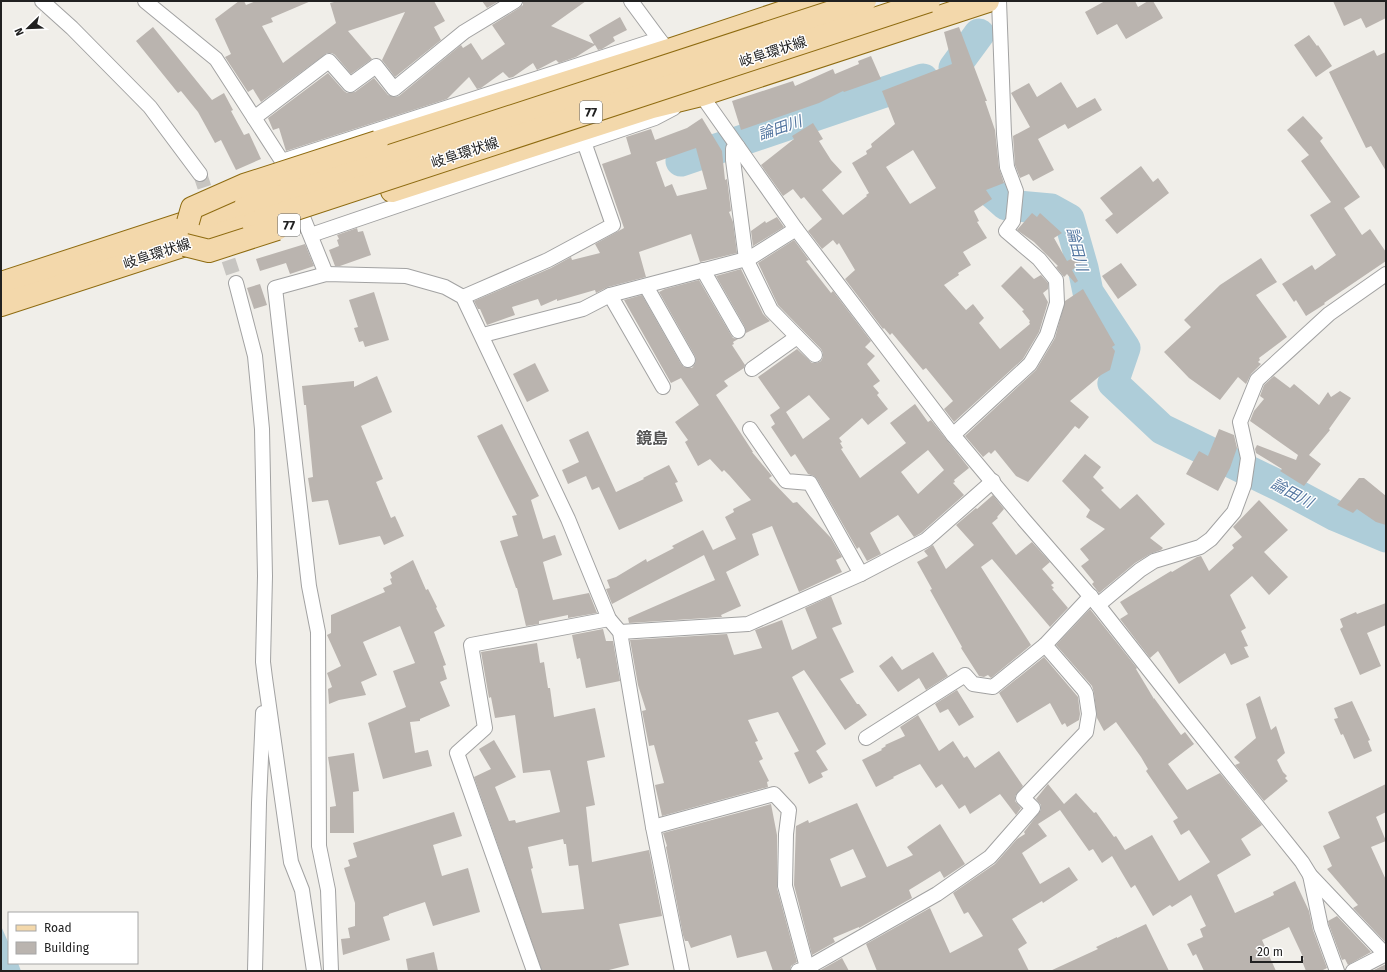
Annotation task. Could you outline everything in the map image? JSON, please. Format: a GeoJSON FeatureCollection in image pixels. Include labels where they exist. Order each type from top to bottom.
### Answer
{"type":"FeatureCollection","features":[{"type":"Feature","properties":{"kind":"main road"},"geometry":{"type":"LineString","coordinates":[[188,222],[192,208],[244,185],[377,142],[664,45],[816,1]]}},
{"type":"Feature","properties":{"kind":"main road","name":"岐阜環状線"},"geometry":{"type":"LineString","coordinates":[[1,283],[139,250],[185,245],[250,213],[865,1]]}},
{"type":"Feature","properties":{"kind":"main road","name":"岐阜環状線"},"geometry":{"type":"LineString","coordinates":[[1,305],[139,250],[188,222],[250,213],[929,1]]}},
{"type":"Feature","properties":{"kind":"main road","name":"77"},"geometry":{"type":"LineString","coordinates":[[185,245],[209,251],[652,107],[701,95],[988,1]]}},
{"type":"Feature","properties":{"kind":"street"},"geometry":{"type":"LineString","coordinates":[[42,1],[72,28],[150,107],[200,174]]}},
{"type":"Feature","properties":{"kind":"street"},"geometry":{"type":"LineString","coordinates":[[145,1],[216,59],[282,161],[326,274]]}},
{"type":"Feature","properties":{"kind":"street"},"geometry":{"type":"LineString","coordinates":[[254,118],[329,61],[350,85],[376,66],[394,89],[464,32],[515,1]]}},
{"type":"Feature","properties":{"kind":"street"},"geometry":{"type":"LineString","coordinates":[[631,1],[701,95],[796,229],[954,435],[1025,521],[1095,601],[1302,862],[1310,875],[1386,954],[1353,971]]}},
{"type":"Feature","properties":{"kind":"street"},"geometry":{"type":"LineString","coordinates":[[954,435],[1030,364],[1047,335],[1057,303],[1056,280],[1039,259],[1006,231],[1014,221],[1016,191],[1008,167],[1004,134],[999,1]]}},
{"type":"Feature","properties":{"kind":"street"},"geometry":{"type":"LineString","coordinates":[[282,161],[664,45]]}},
{"type":"Feature","properties":{"kind":"street"},"geometry":{"type":"LineString","coordinates":[[311,235],[655,118],[701,95]]}},
{"type":"Feature","properties":{"kind":"street"},"geometry":{"type":"LineString","coordinates":[[463,296],[548,260],[613,225],[584,142]]}},
{"type":"Feature","properties":{"kind":"street"},"geometry":{"type":"LineString","coordinates":[[738,147],[733,149],[733,160],[746,259],[771,310],[815,355]]}},
{"type":"Feature","properties":{"kind":"street"},"geometry":{"type":"LineString","coordinates":[[483,335],[583,309],[610,295],[750,258],[796,229]]}},
{"type":"Feature","properties":{"kind":"street"},"geometry":{"type":"LineString","coordinates":[[703,270],[738,331]]}},
{"type":"Feature","properties":{"kind":"street"},"geometry":{"type":"LineString","coordinates":[[331,971],[328,890],[319,846],[318,632],[309,586],[276,288],[326,274],[406,276],[445,287],[463,296],[483,335],[568,519],[609,619],[620,632],[654,828],[682,971]]}},
{"type":"Feature","properties":{"kind":"street"},"geometry":{"type":"LineString","coordinates":[[866,738],[965,676],[973,684],[993,687],[1045,645],[1095,601],[1140,570],[1154,561],[1200,547],[1211,539],[1234,512],[1244,485],[1248,458],[1240,422],[1257,380],[1329,314],[1386,274]]}},
{"type":"Feature","properties":{"kind":"street"},"geometry":{"type":"LineString","coordinates":[[236,283],[255,356],[262,429],[265,576],[263,662],[291,862],[302,890],[314,971]]}},
{"type":"Feature","properties":{"kind":"street"},"geometry":{"type":"LineString","coordinates":[[646,286],[688,360]]}},
{"type":"Feature","properties":{"kind":"street"},"geometry":{"type":"LineString","coordinates":[[610,295],[662,387]]}},
{"type":"Feature","properties":{"kind":"street"},"geometry":{"type":"LineString","coordinates":[[752,369],[797,337]]}},
{"type":"Feature","properties":{"kind":"street"},"geometry":{"type":"LineString","coordinates":[[750,429],[786,481],[810,483],[861,574]]}},
{"type":"Feature","properties":{"kind":"street"},"geometry":{"type":"LineString","coordinates":[[620,632],[748,624],[861,574],[926,540],[993,481]]}},
{"type":"Feature","properties":{"kind":"street"},"geometry":{"type":"LineString","coordinates":[[534,971],[457,753],[485,728],[471,644],[609,619]]}},
{"type":"Feature","properties":{"kind":"street"},"geometry":{"type":"LineString","coordinates":[[654,828],[774,794],[789,810],[786,834],[786,886],[804,970],[937,894],[990,857],[1033,808],[1024,798],[1086,732],[1089,714],[1084,690],[1045,645]]}},
{"type":"Feature","properties":{"kind":"street"},"geometry":{"type":"LineString","coordinates":[[255,971],[259,802],[265,678]]}},
{"type":"Feature","properties":{"kind":"street"},"geometry":{"type":"LineString","coordinates":[[1310,875],[1321,927],[1336,971]]}},
{"type":"Feature","properties":{"kind":"water"},"geometry":{"type":"Polygon","coordinates":[[[1,926],[8,942],[8,964],[18,964],[21,971],[1,971],[1,926]]]}},
{"type":"Feature","properties":{"kind":"building"},"geometry":{"type":"Polygon","coordinates":[[[239,1],[244,1],[246,5],[256,1],[311,1],[271,18],[273,22],[262,26],[283,63],[336,23],[330,3],[338,1],[434,1],[445,21],[434,27],[441,40],[395,77],[382,60],[405,12],[348,31],[372,59],[351,74],[335,55],[332,53],[327,53],[261,102],[253,89],[248,92],[225,57],[231,54],[215,19],[239,1]]]}},
{"type":"Feature","properties":{"kind":"building"},"geometry":{"type":"Polygon","coordinates":[[[482,1],[499,1],[487,8],[482,1]]]}},
{"type":"Feature","properties":{"kind":"building"},"geometry":{"type":"Polygon","coordinates":[[[523,1],[586,1],[551,26],[594,44],[589,35],[620,17],[627,30],[613,37],[615,41],[602,49],[598,50],[595,45],[576,57],[559,63],[556,60],[537,70],[533,63],[513,77],[509,78],[503,72],[481,88],[477,89],[469,77],[447,99],[286,151],[279,128],[273,130],[268,118],[328,73],[347,93],[355,92],[374,78],[388,95],[395,97],[399,96],[461,45],[463,48],[471,43],[482,60],[505,44],[492,25],[523,5],[523,1]]]}},
{"type":"Feature","properties":{"kind":"building"},"geometry":{"type":"Polygon","coordinates":[[[1105,1],[1135,1],[1138,7],[1148,1],[1153,1],[1163,18],[1126,39],[1117,24],[1097,35],[1085,12],[1105,1]]]}},
{"type":"Feature","properties":{"kind":"building"},"geometry":{"type":"Polygon","coordinates":[[[1333,1],[1386,1],[1386,18],[1366,28],[1361,18],[1344,26],[1333,1]]]}},
{"type":"Feature","properties":{"kind":"building"},"geometry":{"type":"Polygon","coordinates":[[[153,27],[212,100],[224,93],[233,110],[231,111],[244,135],[249,133],[261,159],[236,170],[221,140],[215,143],[198,112],[181,91],[178,93],[136,41],[153,27]]]}},
{"type":"Feature","properties":{"kind":"building"},"geometry":{"type":"Polygon","coordinates":[[[959,27],[987,101],[985,101],[995,130],[999,168],[1004,183],[986,190],[992,199],[974,211],[979,221],[977,222],[987,238],[963,252],[971,265],[958,273],[959,275],[944,285],[966,310],[973,304],[984,318],[979,323],[1000,349],[1030,324],[1030,321],[1022,311],[1024,310],[1001,286],[1021,266],[1034,279],[1041,275],[1048,283],[1048,289],[1043,293],[1048,302],[1039,332],[1023,359],[954,422],[944,409],[953,401],[926,368],[923,370],[892,333],[890,335],[884,328],[883,329],[845,279],[855,270],[839,243],[837,245],[833,240],[822,249],[808,231],[822,219],[804,197],[801,199],[793,189],[783,196],[761,165],[794,139],[792,136],[813,123],[823,139],[819,141],[831,160],[842,172],[822,190],[843,215],[869,193],[852,163],[867,154],[866,151],[872,147],[871,144],[895,124],[882,91],[952,64],[944,32],[959,27]],[[913,150],[886,167],[910,204],[936,188],[913,150]]]}},
{"type":"Feature","properties":{"kind":"building"},"geometry":{"type":"Polygon","coordinates":[[[1309,35],[1317,46],[1318,45],[1332,66],[1316,77],[1294,45],[1309,35]]]}},
{"type":"Feature","properties":{"kind":"building"},"geometry":{"type":"Polygon","coordinates":[[[1374,50],[1377,56],[1386,52],[1386,171],[1371,146],[1366,148],[1329,72],[1374,50]]]}},
{"type":"Feature","properties":{"kind":"building"},"geometry":{"type":"Polygon","coordinates":[[[871,56],[881,79],[844,92],[843,91],[819,103],[741,130],[732,101],[793,81],[795,86],[833,69],[835,74],[859,64],[858,61],[871,56]]]}},
{"type":"Feature","properties":{"kind":"building"},"geometry":{"type":"Polygon","coordinates":[[[1061,82],[1077,108],[1095,98],[1102,110],[1068,129],[1065,124],[1038,139],[1054,170],[1033,181],[1029,174],[1020,178],[1015,165],[1013,136],[1030,127],[1011,93],[1029,83],[1037,97],[1061,82]]]}},
{"type":"Feature","properties":{"kind":"building"},"geometry":{"type":"Polygon","coordinates":[[[1303,116],[1323,138],[1320,141],[1360,197],[1344,208],[1362,235],[1370,229],[1386,252],[1386,261],[1306,316],[1296,300],[1294,302],[1282,284],[1312,265],[1315,270],[1336,255],[1310,215],[1331,202],[1301,161],[1309,155],[1287,130],[1303,116]]]}},
{"type":"Feature","properties":{"kind":"building"},"geometry":{"type":"Polygon","coordinates":[[[702,118],[722,151],[725,180],[727,179],[731,211],[729,212],[733,222],[737,253],[700,262],[691,234],[639,252],[646,277],[608,287],[596,293],[595,290],[557,301],[557,299],[541,306],[538,299],[512,307],[515,315],[487,325],[480,309],[478,309],[474,301],[551,268],[571,257],[572,260],[600,253],[595,244],[624,228],[602,164],[631,154],[626,137],[651,129],[655,140],[687,128],[702,118]],[[696,148],[656,162],[665,187],[672,184],[677,196],[707,189],[696,148]]]}},
{"type":"Feature","properties":{"kind":"building"},"geometry":{"type":"Polygon","coordinates":[[[1141,166],[1153,182],[1158,178],[1169,193],[1117,234],[1105,220],[1113,214],[1100,198],[1141,166]]]}},
{"type":"Feature","properties":{"kind":"building"},"geometry":{"type":"Polygon","coordinates":[[[1032,213],[1037,217],[1040,213],[1062,233],[1054,238],[1067,261],[1083,253],[1086,259],[1072,270],[1078,281],[1075,283],[1067,274],[1064,277],[1056,267],[1058,266],[1034,242],[1017,230],[1032,213]]]}},
{"type":"Feature","properties":{"kind":"building"},"geometry":{"type":"Polygon","coordinates":[[[777,217],[784,227],[753,246],[751,231],[765,221],[766,223],[777,217]]]}},
{"type":"Feature","properties":{"kind":"building"},"geometry":{"type":"Polygon","coordinates":[[[357,228],[358,232],[363,231],[371,255],[340,266],[335,266],[329,250],[339,246],[337,240],[339,239],[337,235],[357,228]]]}},
{"type":"Feature","properties":{"kind":"building"},"geometry":{"type":"Polygon","coordinates":[[[794,240],[809,260],[806,261],[831,293],[833,291],[871,341],[865,347],[875,356],[867,364],[880,381],[873,386],[879,393],[877,395],[888,409],[868,425],[862,418],[839,438],[842,442],[840,443],[843,448],[841,449],[860,478],[906,443],[890,423],[915,404],[928,422],[931,420],[969,468],[954,480],[955,482],[953,483],[964,495],[921,533],[914,537],[898,515],[870,533],[881,554],[867,561],[859,547],[857,549],[817,479],[808,474],[795,454],[791,457],[771,427],[775,424],[770,415],[780,408],[758,377],[797,349],[812,363],[821,361],[823,353],[821,349],[778,305],[758,263],[794,240]],[[809,395],[786,412],[803,439],[830,419],[809,395]],[[928,450],[901,472],[918,494],[944,470],[928,450]]]}},
{"type":"Feature","properties":{"kind":"building"},"geometry":{"type":"Polygon","coordinates":[[[305,244],[314,266],[290,274],[286,263],[260,271],[256,259],[305,244]]]}},
{"type":"Feature","properties":{"kind":"building"},"geometry":{"type":"Polygon","coordinates":[[[1261,258],[1277,282],[1256,295],[1287,337],[1259,358],[1260,360],[1258,362],[1261,364],[1251,374],[1246,384],[1238,377],[1220,400],[1189,378],[1164,352],[1191,327],[1184,320],[1220,285],[1261,258]]]}},
{"type":"Feature","properties":{"kind":"building"},"geometry":{"type":"Polygon","coordinates":[[[1121,263],[1137,285],[1118,299],[1102,276],[1121,263]]]}},
{"type":"Feature","properties":{"kind":"building"},"geometry":{"type":"Polygon","coordinates":[[[741,269],[763,314],[770,321],[746,333],[745,327],[716,276],[741,269]]]}},
{"type":"Feature","properties":{"kind":"building"},"geometry":{"type":"Polygon","coordinates":[[[699,280],[731,335],[733,338],[738,339],[733,342],[734,344],[732,345],[745,365],[744,368],[724,381],[728,386],[716,395],[752,452],[772,476],[769,478],[793,503],[797,502],[831,538],[842,557],[836,560],[842,572],[799,592],[772,526],[752,534],[759,555],[726,572],[741,606],[721,615],[722,617],[629,623],[628,618],[715,580],[704,555],[612,604],[606,589],[610,588],[607,580],[616,577],[646,559],[647,562],[674,548],[672,546],[703,530],[713,550],[736,539],[725,517],[734,512],[733,509],[751,500],[724,470],[722,472],[710,459],[698,466],[685,442],[688,440],[675,422],[699,405],[681,378],[671,383],[624,300],[642,295],[681,364],[684,367],[692,368],[696,360],[695,356],[659,292],[699,280]]]}},
{"type":"Feature","properties":{"kind":"building"},"geometry":{"type":"Polygon","coordinates":[[[260,284],[267,305],[254,309],[247,288],[260,284]]]}},
{"type":"Feature","properties":{"kind":"building"},"geometry":{"type":"Polygon","coordinates":[[[1083,289],[1115,345],[1112,347],[1115,351],[1110,370],[1101,375],[1070,401],[1089,417],[1079,429],[1075,426],[1028,482],[1016,476],[995,450],[991,454],[989,452],[983,457],[965,436],[1036,370],[1055,338],[1065,301],[1083,289]]]}},
{"type":"Feature","properties":{"kind":"building"},"geometry":{"type":"Polygon","coordinates":[[[374,292],[389,340],[365,347],[363,341],[359,342],[354,328],[358,327],[349,300],[374,292]]]}},
{"type":"Feature","properties":{"kind":"building"},"geometry":{"type":"Polygon","coordinates":[[[535,363],[549,391],[527,402],[513,374],[535,363]]]}},
{"type":"Feature","properties":{"kind":"building"},"geometry":{"type":"Polygon","coordinates":[[[377,376],[392,412],[361,426],[383,479],[376,482],[391,518],[395,516],[404,536],[384,545],[380,536],[339,545],[328,500],[312,502],[308,478],[313,477],[306,405],[304,405],[302,386],[354,381],[354,387],[377,376]]]}},
{"type":"Feature","properties":{"kind":"building"},"geometry":{"type":"Polygon","coordinates":[[[1274,376],[1290,388],[1294,384],[1319,405],[1328,392],[1331,397],[1340,391],[1351,398],[1329,429],[1330,430],[1309,455],[1321,464],[1304,486],[1280,471],[1282,469],[1256,453],[1255,449],[1257,445],[1296,460],[1298,455],[1250,421],[1254,411],[1264,399],[1260,396],[1264,385],[1274,376]]]}},
{"type":"Feature","properties":{"kind":"building"},"geometry":{"type":"Polygon","coordinates":[[[502,424],[539,496],[531,500],[543,539],[555,535],[562,555],[543,562],[553,600],[589,593],[597,613],[568,618],[568,615],[539,621],[539,624],[526,626],[517,588],[500,541],[518,536],[512,516],[517,515],[477,436],[502,424]]]}},
{"type":"Feature","properties":{"kind":"building"},"geometry":{"type":"Polygon","coordinates":[[[1219,429],[1234,435],[1237,448],[1230,468],[1218,491],[1186,474],[1199,451],[1208,456],[1219,429]]]}},
{"type":"Feature","properties":{"kind":"building"},"geometry":{"type":"Polygon","coordinates":[[[588,431],[616,492],[669,465],[678,482],[675,483],[683,501],[619,530],[599,487],[592,490],[586,476],[568,484],[562,470],[579,462],[569,440],[588,431]]]}},
{"type":"Feature","properties":{"kind":"building"},"geometry":{"type":"Polygon","coordinates":[[[1085,454],[1101,467],[1093,477],[1104,488],[1101,490],[1120,509],[1137,494],[1165,524],[1150,538],[1163,548],[1135,563],[1099,593],[1092,584],[1094,582],[1081,566],[1089,560],[1080,549],[1105,529],[1086,517],[1090,510],[1062,481],[1085,454]]]}},
{"type":"Feature","properties":{"kind":"building"},"geometry":{"type":"Polygon","coordinates":[[[1359,478],[1364,478],[1386,496],[1386,525],[1376,522],[1357,509],[1353,513],[1337,505],[1359,478]]]}},
{"type":"Feature","properties":{"kind":"building"},"geometry":{"type":"Polygon","coordinates":[[[993,495],[1004,509],[997,517],[998,518],[992,523],[1016,555],[1032,542],[1050,562],[1042,569],[1054,583],[1051,585],[1054,588],[1052,589],[1068,608],[1050,627],[992,559],[981,567],[1031,645],[991,678],[988,675],[984,677],[979,676],[961,648],[962,647],[930,590],[932,589],[917,562],[928,556],[924,551],[933,545],[946,569],[974,545],[956,525],[993,495]]]}},
{"type":"Feature","properties":{"kind":"building"},"geometry":{"type":"Polygon","coordinates":[[[1259,500],[1288,530],[1264,552],[1288,577],[1269,595],[1252,576],[1230,595],[1246,628],[1241,631],[1248,646],[1244,647],[1249,657],[1231,665],[1225,653],[1179,684],[1158,651],[1150,658],[1120,619],[1128,614],[1120,602],[1197,557],[1201,556],[1209,571],[1234,548],[1232,545],[1242,537],[1233,527],[1259,500]]]}},
{"type":"Feature","properties":{"kind":"building"},"geometry":{"type":"Polygon","coordinates":[[[413,560],[426,590],[428,589],[445,626],[434,632],[446,665],[443,666],[447,679],[440,682],[450,706],[420,719],[420,721],[410,722],[415,753],[428,750],[432,766],[383,779],[368,723],[406,707],[393,671],[415,663],[400,626],[363,642],[377,675],[361,682],[366,695],[339,700],[329,704],[328,689],[332,687],[327,673],[341,666],[327,635],[331,633],[331,615],[385,592],[383,588],[392,584],[390,573],[413,560]]]}},
{"type":"Feature","properties":{"kind":"building"},"geometry":{"type":"Polygon","coordinates":[[[831,596],[842,624],[832,628],[854,672],[840,679],[857,704],[859,704],[867,715],[845,730],[804,670],[792,677],[826,744],[816,751],[828,770],[821,773],[823,777],[809,784],[794,753],[799,751],[778,712],[748,720],[758,741],[755,742],[763,759],[759,761],[769,781],[767,782],[768,787],[662,816],[655,785],[664,783],[654,745],[649,746],[642,711],[646,710],[638,685],[630,640],[727,634],[734,655],[762,648],[755,630],[782,620],[792,650],[817,638],[805,608],[831,596]]]}},
{"type":"Feature","properties":{"kind":"building"},"geometry":{"type":"Polygon","coordinates":[[[1386,603],[1386,625],[1367,633],[1381,666],[1360,675],[1340,629],[1343,627],[1340,619],[1356,612],[1357,614],[1386,603]]]}},
{"type":"Feature","properties":{"kind":"building"},"geometry":{"type":"Polygon","coordinates":[[[1090,609],[1137,668],[1136,669],[1154,699],[1181,735],[1185,732],[1194,744],[1168,764],[1187,790],[1220,773],[1262,825],[1241,839],[1251,855],[1217,875],[1235,913],[1274,895],[1273,892],[1295,881],[1309,911],[1313,930],[1327,968],[1321,971],[1306,971],[1302,961],[1304,959],[1289,927],[1262,940],[1276,971],[1204,971],[1196,954],[1193,956],[1187,944],[1203,937],[1200,929],[1206,926],[1191,895],[1172,907],[1170,905],[1153,916],[1135,885],[1131,888],[1112,856],[1102,863],[1093,849],[1089,851],[1060,810],[1038,824],[1047,836],[1022,853],[1040,884],[1069,867],[1078,880],[1043,903],[1042,901],[1012,919],[1027,943],[1018,949],[1029,971],[877,971],[866,944],[930,908],[950,953],[983,936],[968,912],[964,914],[953,893],[995,864],[1017,839],[1025,834],[1024,832],[1041,810],[1041,805],[1036,799],[1048,784],[1064,804],[1076,793],[1094,813],[1096,812],[1114,837],[1116,836],[1125,850],[1152,835],[1179,881],[1210,862],[1189,830],[1181,835],[1173,821],[1178,818],[1146,771],[1148,769],[1141,757],[1116,722],[1104,731],[1097,718],[1092,686],[1056,645],[1090,609]]]}},
{"type":"Feature","properties":{"kind":"building"},"geometry":{"type":"Polygon","coordinates":[[[603,629],[606,641],[613,641],[620,681],[586,688],[580,658],[577,659],[572,635],[603,629]]]}},
{"type":"Feature","properties":{"kind":"building"},"geometry":{"type":"Polygon","coordinates":[[[537,643],[540,663],[544,662],[548,688],[550,688],[554,717],[595,708],[605,757],[587,761],[595,805],[586,807],[592,862],[649,850],[662,916],[619,924],[629,965],[605,971],[542,971],[474,777],[491,769],[479,749],[494,740],[516,777],[495,787],[509,821],[515,820],[516,823],[560,812],[550,770],[523,773],[515,715],[495,718],[491,697],[489,698],[481,652],[537,643]],[[563,839],[528,847],[533,868],[531,869],[542,913],[584,909],[578,865],[569,866],[566,844],[564,844],[563,839]]]}},
{"type":"Feature","properties":{"kind":"building"},"geometry":{"type":"Polygon","coordinates":[[[933,652],[948,676],[926,690],[919,678],[898,692],[879,666],[892,656],[902,670],[933,652]]]}},
{"type":"Feature","properties":{"kind":"building"},"geometry":{"type":"Polygon","coordinates":[[[1044,657],[1078,697],[1080,714],[1079,720],[1067,727],[1065,723],[1062,725],[1050,703],[1017,723],[999,693],[1044,657]]]}},
{"type":"Feature","properties":{"kind":"building"},"geometry":{"type":"Polygon","coordinates":[[[957,690],[974,717],[959,726],[948,709],[940,713],[935,704],[957,690]]]}},
{"type":"Feature","properties":{"kind":"building"},"geometry":{"type":"Polygon","coordinates":[[[1260,696],[1271,730],[1276,726],[1285,753],[1277,760],[1283,772],[1287,776],[1285,778],[1288,781],[1264,801],[1235,765],[1240,763],[1234,757],[1256,738],[1246,704],[1260,696]]]}},
{"type":"Feature","properties":{"kind":"building"},"geometry":{"type":"Polygon","coordinates":[[[1352,701],[1370,740],[1368,741],[1372,751],[1354,759],[1343,734],[1341,735],[1334,719],[1338,718],[1334,708],[1352,701]]]}},
{"type":"Feature","properties":{"kind":"building"},"geometry":{"type":"Polygon","coordinates":[[[918,715],[939,751],[953,741],[964,758],[967,756],[975,768],[999,751],[1023,786],[1015,796],[1015,801],[1021,808],[1016,815],[1000,794],[970,814],[965,805],[959,809],[942,784],[936,788],[920,764],[876,787],[862,760],[882,750],[881,749],[886,746],[885,745],[905,736],[900,727],[918,715]]]}},
{"type":"Feature","properties":{"kind":"building"},"geometry":{"type":"Polygon","coordinates":[[[354,753],[359,791],[353,792],[354,833],[330,833],[330,807],[336,806],[328,757],[354,753]]]}},
{"type":"Feature","properties":{"kind":"building"},"geometry":{"type":"Polygon","coordinates":[[[1386,784],[1386,812],[1376,817],[1386,841],[1371,847],[1386,880],[1386,943],[1353,908],[1358,905],[1327,869],[1332,866],[1323,846],[1340,838],[1328,812],[1386,784]]]}},
{"type":"Feature","properties":{"kind":"building"},"geometry":{"type":"Polygon","coordinates":[[[857,803],[887,867],[913,855],[907,847],[940,824],[965,864],[944,878],[940,871],[909,890],[912,898],[859,928],[833,938],[835,942],[812,955],[794,885],[796,826],[808,820],[809,823],[857,803]],[[853,849],[830,859],[841,887],[866,877],[853,849]]]}},
{"type":"Feature","properties":{"kind":"building"},"geometry":{"type":"Polygon","coordinates":[[[771,804],[777,835],[777,888],[797,962],[791,966],[790,971],[773,971],[766,951],[737,958],[731,935],[691,948],[688,941],[685,941],[683,935],[667,846],[663,833],[771,804]]]}},
{"type":"Feature","properties":{"kind":"building"},"geometry":{"type":"Polygon","coordinates":[[[454,812],[462,836],[433,845],[442,876],[468,868],[480,912],[433,926],[425,902],[383,917],[390,940],[343,955],[341,939],[350,938],[348,928],[355,926],[355,903],[344,868],[350,866],[348,860],[357,857],[353,843],[454,812]]]}},
{"type":"Feature","properties":{"kind":"building"},"geometry":{"type":"Polygon","coordinates":[[[1337,916],[1371,952],[1348,965],[1345,959],[1342,960],[1328,921],[1337,916]]]}},
{"type":"Feature","properties":{"kind":"building"},"geometry":{"type":"Polygon","coordinates":[[[1146,924],[1169,971],[1050,971],[1098,949],[1096,947],[1146,924]]]}},
{"type":"Feature","properties":{"kind":"building"},"geometry":{"type":"Polygon","coordinates":[[[434,952],[438,971],[408,971],[406,959],[434,952]]]}},
{"type":"Feature","properties":{"kind":"building"},"geometry":{"type":"Polygon","coordinates":[[[842,958],[849,971],[819,971],[842,958]]]}},
{"type":"Feature","properties":{"kind":"building"},"geometry":{"type":"Polygon","coordinates":[[[1386,964],[1386,971],[1372,971],[1386,964]]]}},
{"type":"Feature","properties":{"kind":"waterway"},"geometry":{"type":"LineString","coordinates":[[954,68],[979,34]]}},
{"type":"Feature","properties":{"kind":"waterway","name":"論田川"},"geometry":{"type":"LineString","coordinates":[[681,161],[923,79]]}},
{"type":"Feature","properties":{"kind":"waterway","name":"論田川"},"geometry":{"type":"LineString","coordinates":[[972,151],[975,166],[988,189],[1006,205],[1051,209],[1069,219],[1083,268],[1088,292],[1125,348],[1113,383],[1162,429],[1282,487],[1336,516],[1386,537]]}},
{"type":"Feature","properties":{"kind":"tunnel"},"geometry":{"type":"LineString","coordinates":[[200,174],[211,207]]}},
{"type":"Feature","properties":{"kind":"tunnel"},"geometry":{"type":"LineString","coordinates":[[222,240],[236,283]]}},
{"type":"Feature","properties":{"kind":"district","name":"鏡島"},"geometry":{"type":"Point","coordinates":[652,438]}}]}
